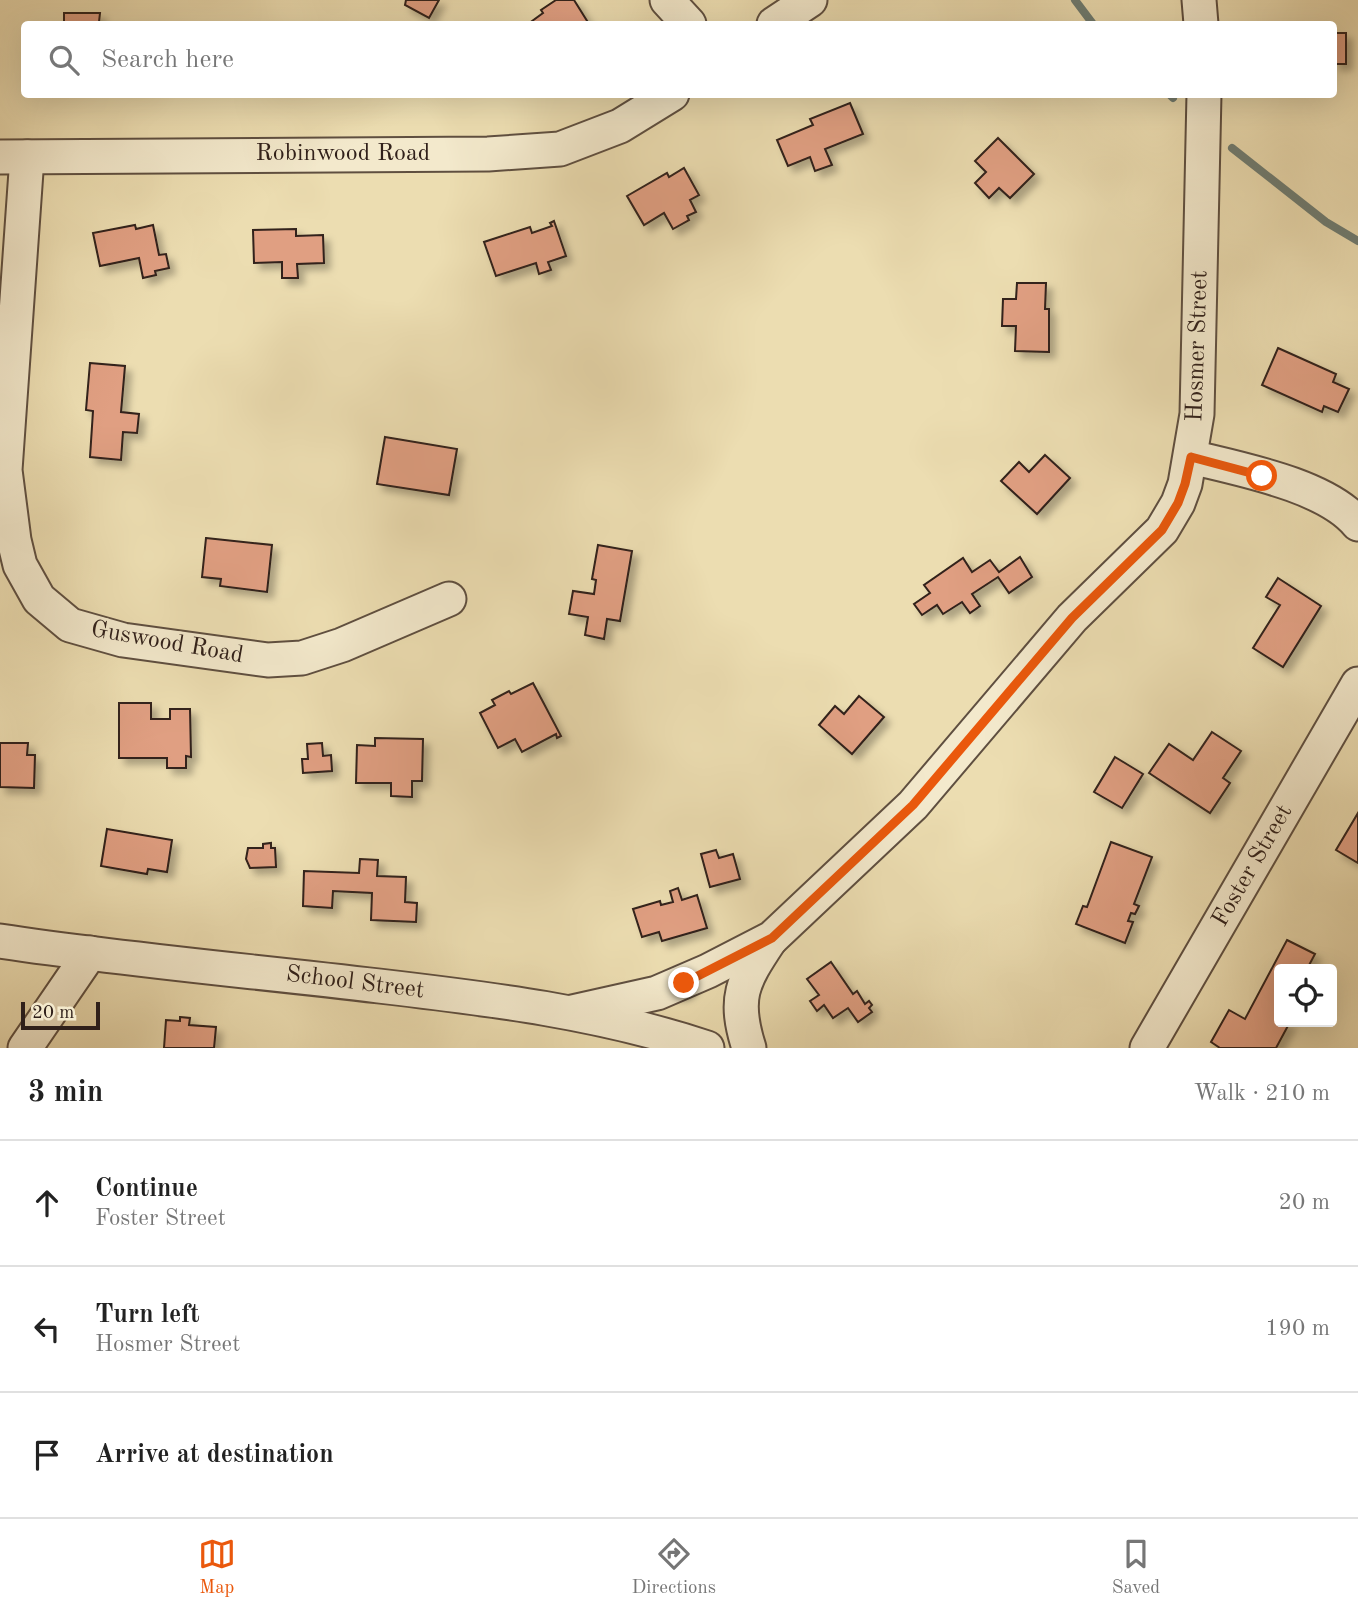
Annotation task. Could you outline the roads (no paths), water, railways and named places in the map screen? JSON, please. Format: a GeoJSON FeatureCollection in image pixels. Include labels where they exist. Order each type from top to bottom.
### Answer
{"type":"FeatureCollection","features":[{"type":"Feature","properties":{"kind":"street"},"geometry":{"type":"LineString","coordinates":[[667,0],[686,21]]}},
{"type":"Feature","properties":{"kind":"street"},"geometry":{"type":"LineString","coordinates":[[778,21],[810,0]]}},
{"type":"Feature","properties":{"kind":"street"},"geometry":{"type":"LineString","coordinates":[[1199,0],[1201,21]]}},
{"type":"Feature","properties":{"kind":"street","name":"Robinwood Road"},"geometry":{"type":"LineString","coordinates":[[13,157],[488,153],[560,149],[620,126],[666,98]]}},
{"type":"Feature","properties":{"kind":"street","name":"Hosmer Street"},"geometry":{"type":"LineString","coordinates":[[749,1048],[741,1020],[743,987],[748,973],[772,938],[913,805],[1072,618],[1162,530],[1182,494],[1198,414],[1204,98]]}},
{"type":"Feature","properties":{"kind":"street","name":"Guswood Road"},"geometry":{"type":"LineString","coordinates":[[13,157],[5,470],[20,565],[38,599],[69,625],[123,640],[268,660],[302,658],[342,645],[449,599]]}},
{"type":"Feature","properties":{"kind":"street"},"geometry":{"type":"LineString","coordinates":[[1191,457],[1262,476],[1324,497],[1353,517],[1358,524]]}},
{"type":"Feature","properties":{"kind":"street","name":"Foster Street"},"geometry":{"type":"LineString","coordinates":[[1147,1048],[1358,684]]}},
{"type":"Feature","properties":{"kind":"street","name":"Hosmer Street"},"geometry":{"type":"LineString","coordinates":[[572,1012],[657,993],[708,971],[772,938]]}},
{"type":"Feature","properties":{"kind":"street","name":"School Street"},"geometry":{"type":"LineString","coordinates":[[0,941],[408,989],[572,1012],[622,1023],[707,1048]]}},
{"type":"Feature","properties":{"kind":"street"},"geometry":{"type":"LineString","coordinates":[[25,1048],[90,953]]}},
{"type":"Feature","properties":{"kind":"waterway"},"geometry":{"type":"LineString","coordinates":[[1075,0],[1091,21]]}},
{"type":"Feature","properties":{"kind":"waterway"},"geometry":{"type":"LineString","coordinates":[[1232,148],[1326,222],[1358,241]]}}]}
